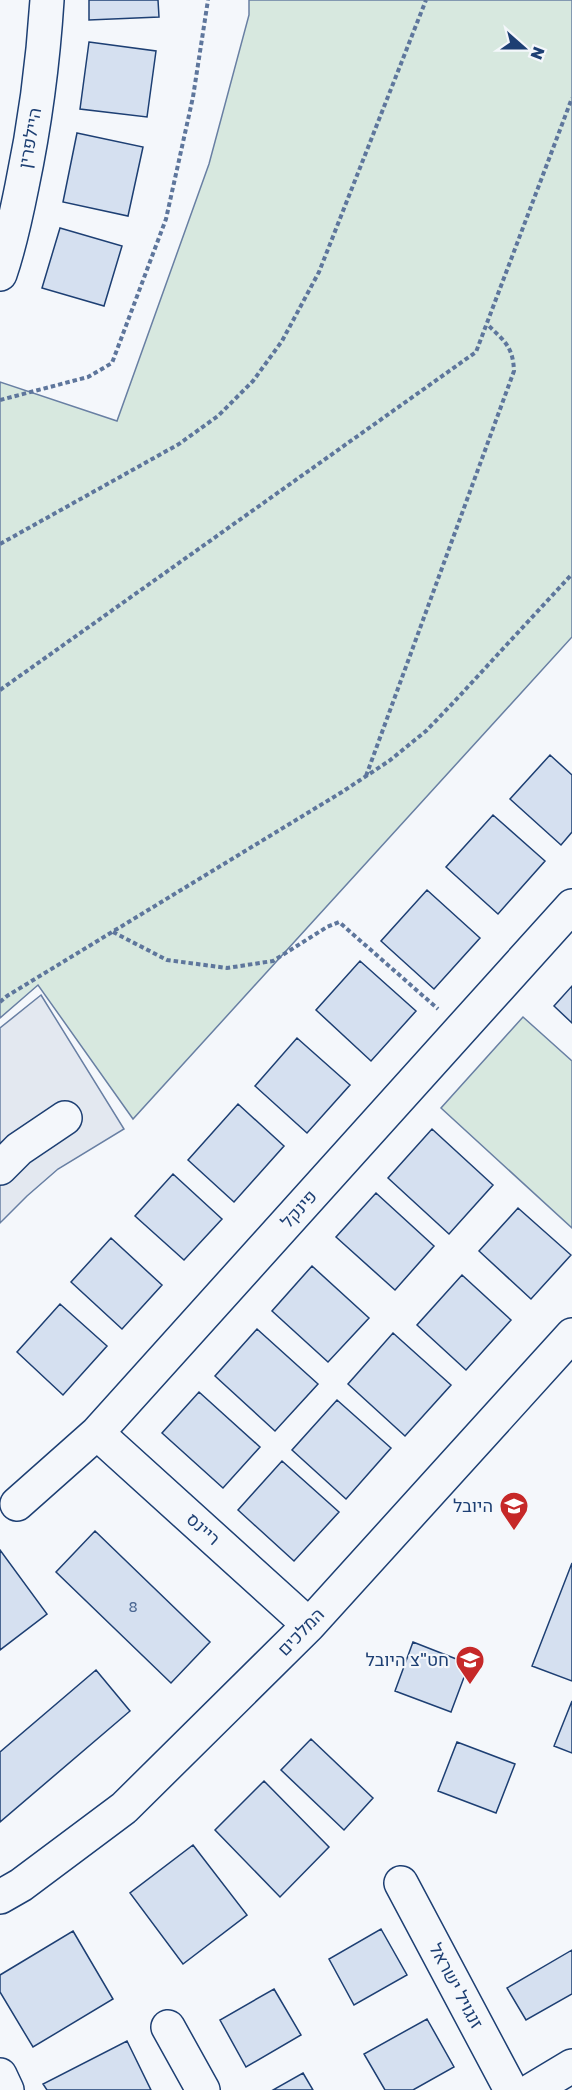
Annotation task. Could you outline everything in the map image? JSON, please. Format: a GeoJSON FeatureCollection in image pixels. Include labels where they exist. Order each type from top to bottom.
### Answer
{"type":"FeatureCollection","features":[{"type":"Feature","properties":{"kind":"street","name":"היילפרין"},"geometry":{"type":"LineString","coordinates":[[0,274],[9,249],[26,167],[43,63],[47,0]]}},
{"type":"Feature","properties":{"kind":"street","name":"פינקל"},"geometry":{"type":"LineString","coordinates":[[17,1504],[97,1433],[572,906]]}},
{"type":"Feature","properties":{"kind":"street"},"geometry":{"type":"LineString","coordinates":[[0,1168],[19,1149],[65,1118]]}},
{"type":"Feature","properties":{"kind":"street","name":"המלכים"},"geometry":{"type":"LineString","coordinates":[[0,1897],[21,1885],[124,1808],[309,1625],[572,1335]]}},
{"type":"Feature","properties":{"kind":"street","name":"ריינס"},"geometry":{"type":"LineString","coordinates":[[97,1433],[309,1625]]}},
{"type":"Feature","properties":{"kind":"street","name":"זנגויל ישראל"},"geometry":{"type":"LineString","coordinates":[[401,1883],[511,2090]]}},
{"type":"Feature","properties":{"kind":"street"},"geometry":{"type":"LineString","coordinates":[[168,2027],[203,2090]]}},
{"type":"Feature","properties":{"kind":"street"},"geometry":{"type":"LineString","coordinates":[[532,2090],[572,2066]]}},
{"type":"Feature","properties":{"kind":"street"},"geometry":{"type":"LineString","coordinates":[[0,2075],[7,2090]]}},
{"type":"Feature","properties":{"kind":"path"},"geometry":{"type":"LineString","coordinates":[[0,400],[88,377],[112,363],[166,219],[193,97],[208,0]]}},
{"type":"Feature","properties":{"kind":"path"},"geometry":{"type":"LineString","coordinates":[[0,544],[179,444],[218,416],[253,381],[282,341],[319,272],[426,0]]}},
{"type":"Feature","properties":{"kind":"path"},"geometry":{"type":"LineString","coordinates":[[0,690],[476,352],[572,98]]}},
{"type":"Feature","properties":{"kind":"path"},"geometry":{"type":"LineString","coordinates":[[365,777],[514,371],[513,357],[508,345],[487,324]]}},
{"type":"Feature","properties":{"kind":"path"},"geometry":{"type":"LineString","coordinates":[[0,1002],[365,777],[395,756],[426,731],[572,574]]}},
{"type":"Feature","properties":{"kind":"path"},"geometry":{"type":"LineString","coordinates":[[112,932],[167,960],[227,968],[273,961],[339,922],[460,1030]]}},
{"type":"Feature","properties":{"kind":"shaded area"},"geometry":{"type":"Polygon","coordinates":[[[249,0],[572,0],[572,637],[133,1119],[38,985],[0,1018],[0,382],[117,421],[209,164],[249,15],[249,0]]]}},
{"type":"Feature","properties":{"kind":"shaded area"},"geometry":{"type":"Polygon","coordinates":[[[41,995],[124,1129],[58,1169],[0,1223],[0,1028],[41,995]]]}},
{"type":"Feature","properties":{"kind":"shaded area"},"geometry":{"type":"Polygon","coordinates":[[[523,1017],[572,1061],[572,1228],[441,1108],[523,1017]]]}},
{"type":"Feature","properties":{"kind":"building"},"geometry":{"type":"Polygon","coordinates":[[[89,0],[158,0],[159,17],[89,20],[89,0]]]}},
{"type":"Feature","properties":{"kind":"building"},"geometry":{"type":"Polygon","coordinates":[[[89,42],[156,51],[147,117],[80,109],[89,42]]]}},
{"type":"Feature","properties":{"kind":"building"},"geometry":{"type":"Polygon","coordinates":[[[77,133],[143,147],[128,216],[63,202],[77,133]]]}},
{"type":"Feature","properties":{"kind":"building"},"geometry":{"type":"Polygon","coordinates":[[[60,228],[122,246],[104,306],[42,288],[60,228]]]}},
{"type":"Feature","properties":{"kind":"building"},"geometry":{"type":"Polygon","coordinates":[[[550,755],[572,775],[572,832],[561,845],[510,799],[550,755]]]}},
{"type":"Feature","properties":{"kind":"building"},"geometry":{"type":"Polygon","coordinates":[[[493,815],[545,861],[498,914],[446,867],[493,815]]]}},
{"type":"Feature","properties":{"kind":"building"},"geometry":{"type":"Polygon","coordinates":[[[427,890],[480,938],[434,989],[381,941],[427,890]]]}},
{"type":"Feature","properties":{"kind":"building"},"geometry":{"type":"Polygon","coordinates":[[[360,961],[416,1011],[371,1061],[316,1010],[360,961]]]}},
{"type":"Feature","properties":{"kind":"building"},"geometry":{"type":"Polygon","coordinates":[[[572,986],[572,1023],[554,1006],[572,986]]]}},
{"type":"Feature","properties":{"kind":"building"},"geometry":{"type":"Polygon","coordinates":[[[297,1038],[350,1085],[307,1133],[255,1086],[297,1038]]]}},
{"type":"Feature","properties":{"kind":"building"},"geometry":{"type":"Polygon","coordinates":[[[238,1104],[284,1146],[234,1202],[188,1160],[238,1104]]]}},
{"type":"Feature","properties":{"kind":"building"},"geometry":{"type":"Polygon","coordinates":[[[432,1129],[493,1185],[449,1234],[388,1178],[432,1129]]]}},
{"type":"Feature","properties":{"kind":"building"},"geometry":{"type":"Polygon","coordinates":[[[173,1174],[222,1219],[184,1260],[135,1216],[173,1174]]]}},
{"type":"Feature","properties":{"kind":"building"},"geometry":{"type":"Polygon","coordinates":[[[376,1193],[434,1246],[395,1290],[336,1237],[376,1193]]]}},
{"type":"Feature","properties":{"kind":"building"},"geometry":{"type":"Polygon","coordinates":[[[518,1208],[571,1255],[531,1299],[479,1251],[518,1208]]]}},
{"type":"Feature","properties":{"kind":"building"},"geometry":{"type":"Polygon","coordinates":[[[111,1238],[162,1285],[122,1329],[71,1282],[111,1238]]]}},
{"type":"Feature","properties":{"kind":"building"},"geometry":{"type":"Polygon","coordinates":[[[312,1266],[369,1318],[328,1362],[272,1311],[312,1266]]]}},
{"type":"Feature","properties":{"kind":"building"},"geometry":{"type":"Polygon","coordinates":[[[462,1275],[511,1320],[466,1370],[417,1325],[462,1275]]]}},
{"type":"Feature","properties":{"kind":"building"},"geometry":{"type":"Polygon","coordinates":[[[60,1304],[107,1346],[63,1395],[17,1352],[60,1304]]]}},
{"type":"Feature","properties":{"kind":"building"},"geometry":{"type":"Polygon","coordinates":[[[257,1329],[318,1384],[275,1431],[215,1376],[257,1329]]]}},
{"type":"Feature","properties":{"kind":"building"},"geometry":{"type":"Polygon","coordinates":[[[393,1333],[451,1385],[405,1436],[348,1384],[393,1333]]]}},
{"type":"Feature","properties":{"kind":"building"},"geometry":{"type":"Polygon","coordinates":[[[199,1392],[260,1447],[223,1488],[162,1433],[199,1392]]]}},
{"type":"Feature","properties":{"kind":"building"},"geometry":{"type":"Polygon","coordinates":[[[337,1400],[391,1448],[346,1499],[292,1450],[337,1400]]]}},
{"type":"Feature","properties":{"kind":"building"},"geometry":{"type":"Polygon","coordinates":[[[282,1461],[339,1512],[294,1561],[238,1510],[282,1461]]]}},
{"type":"Feature","properties":{"kind":"building"},"geometry":{"type":"Polygon","coordinates":[[[95,1531],[210,1642],[171,1683],[56,1572],[95,1531]]]}},
{"type":"Feature","properties":{"kind":"building"},"geometry":{"type":"Polygon","coordinates":[[[0,1550],[47,1614],[0,1650],[0,1550]]]}},
{"type":"Feature","properties":{"kind":"building"},"geometry":{"type":"Polygon","coordinates":[[[572,1563],[572,1681],[532,1666],[572,1563]]]}},
{"type":"Feature","properties":{"kind":"building"},"geometry":{"type":"Polygon","coordinates":[[[413,1642],[469,1664],[451,1712],[395,1691],[413,1642]]]}},
{"type":"Feature","properties":{"kind":"building"},"geometry":{"type":"Polygon","coordinates":[[[96,1670],[130,1711],[0,1822],[0,1752],[96,1670]]]}},
{"type":"Feature","properties":{"kind":"building"},"geometry":{"type":"Polygon","coordinates":[[[572,1701],[572,1753],[554,1746],[572,1701]]]}},
{"type":"Feature","properties":{"kind":"building"},"geometry":{"type":"Polygon","coordinates":[[[311,1739],[373,1798],[344,1830],[281,1770],[311,1739]]]}},
{"type":"Feature","properties":{"kind":"building"},"geometry":{"type":"Polygon","coordinates":[[[457,1742],[515,1764],[496,1813],[438,1791],[457,1742]]]}},
{"type":"Feature","properties":{"kind":"building"},"geometry":{"type":"Polygon","coordinates":[[[264,1781],[329,1847],[280,1897],[215,1830],[264,1781]]]}},
{"type":"Feature","properties":{"kind":"building"},"geometry":{"type":"Polygon","coordinates":[[[193,1845],[247,1915],[183,1964],[130,1893],[193,1845]]]}},
{"type":"Feature","properties":{"kind":"building"},"geometry":{"type":"Polygon","coordinates":[[[381,1929],[407,1975],[354,2005],[329,1959],[381,1929]]]}},
{"type":"Feature","properties":{"kind":"building"},"geometry":{"type":"Polygon","coordinates":[[[73,1931],[113,1999],[33,2047],[0,1992],[0,1975],[73,1931]]]}},
{"type":"Feature","properties":{"kind":"building"},"geometry":{"type":"Polygon","coordinates":[[[572,1950],[572,1994],[526,2020],[507,1988],[572,1950]]]}},
{"type":"Feature","properties":{"kind":"building"},"geometry":{"type":"Polygon","coordinates":[[[274,1989],[301,2035],[246,2067],[220,2020],[274,1989]]]}},
{"type":"Feature","properties":{"kind":"building"},"geometry":{"type":"Polygon","coordinates":[[[427,2019],[454,2067],[413,2090],[385,2090],[364,2054],[427,2019]]]}},
{"type":"Feature","properties":{"kind":"building"},"geometry":{"type":"Polygon","coordinates":[[[127,2041],[151,2090],[47,2090],[43,2084],[127,2041]]]}},
{"type":"Feature","properties":{"kind":"building"},"geometry":{"type":"Polygon","coordinates":[[[303,2073],[313,2090],[273,2090],[303,2073]]]}},
{"type":"Feature","properties":{"kind":"place","name":"היובל"},"geometry":{"type":"Point","coordinates":[514,1532]}},
{"type":"Feature","properties":{"kind":"place","name":"חט\"צ היובל"},"geometry":{"type":"Point","coordinates":[470,1686]}}]}
